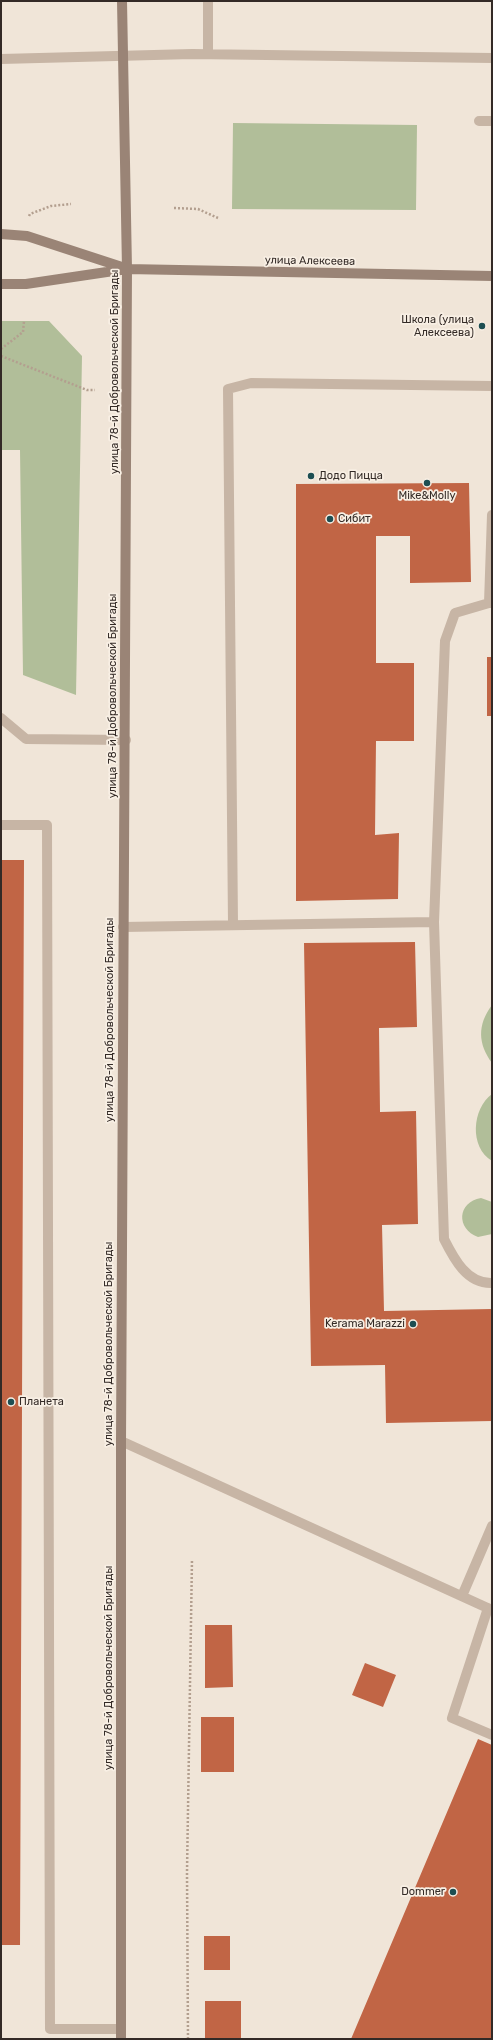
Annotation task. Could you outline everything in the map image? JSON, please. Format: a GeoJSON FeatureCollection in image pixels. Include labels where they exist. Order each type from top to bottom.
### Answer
{"type":"FeatureCollection","features":[{"type":"Feature","properties":{"kind":"street","name":"улица 78-й Добровольческой Бригады"},"geometry":{"type":"LineString","coordinates":[[121,2034],[121,1441],[123,927],[126,740],[127,269],[122,1]]}},
{"type":"Feature","properties":{"kind":"street","name":"улица Алексеева"},"geometry":{"type":"LineString","coordinates":[[1,234],[28,236],[127,269]]}},
{"type":"Feature","properties":{"kind":"street","name":"улица Алексеева"},"geometry":{"type":"LineString","coordinates":[[1,284],[26,284],[127,269],[492,276]]}},
{"type":"Feature","properties":{"kind":"lane"},"geometry":{"type":"LineString","coordinates":[[208,1],[208,54]]}},
{"type":"Feature","properties":{"kind":"lane"},"geometry":{"type":"LineString","coordinates":[[1,59],[208,54],[492,58]]}},
{"type":"Feature","properties":{"kind":"lane"},"geometry":{"type":"LineString","coordinates":[[479,121],[492,121]]}},
{"type":"Feature","properties":{"kind":"lane"},"geometry":{"type":"LineString","coordinates":[[233,924],[228,389],[251,383],[492,386]]}},
{"type":"Feature","properties":{"kind":"lane"},"geometry":{"type":"LineString","coordinates":[[492,515],[491,603],[455,612],[445,641],[434,922],[444,1239],[463,1270],[472,1279],[485,1284],[492,1283]]}},
{"type":"Feature","properties":{"kind":"lane"},"geometry":{"type":"LineString","coordinates":[[1,718],[26,739],[126,740]]}},
{"type":"Feature","properties":{"kind":"lane"},"geometry":{"type":"LineString","coordinates":[[1,824],[47,824],[50,2029],[121,2034]]}},
{"type":"Feature","properties":{"kind":"lane"},"geometry":{"type":"LineString","coordinates":[[123,927],[233,924],[434,922]]}},
{"type":"Feature","properties":{"kind":"lane"},"geometry":{"type":"LineString","coordinates":[[121,1441],[490,1609],[452,1718],[492,1734]]}},
{"type":"Feature","properties":{"kind":"lane"},"geometry":{"type":"LineString","coordinates":[[462,1596],[492,1526]]}},
{"type":"Feature","properties":{"kind":"path"},"geometry":{"type":"LineString","coordinates":[[30,214],[51,206],[71,204]]}},
{"type":"Feature","properties":{"kind":"path"},"geometry":{"type":"LineString","coordinates":[[174,208],[198,209],[218,218]]}},
{"type":"Feature","properties":{"kind":"path"},"geometry":{"type":"LineString","coordinates":[[1,349],[23,332],[24,321]]}},
{"type":"Feature","properties":{"kind":"path"},"geometry":{"type":"LineString","coordinates":[[1,356],[87,390],[94,390]]}},
{"type":"Feature","properties":{"kind":"path"},"geometry":{"type":"LineString","coordinates":[[188,2039],[187,1872],[192,1559]]}},
{"type":"Feature","properties":{"kind":"green space"},"geometry":{"type":"Polygon","coordinates":[[[233,123],[417,125],[416,210],[232,209],[233,123]]]}},
{"type":"Feature","properties":{"kind":"green space"},"geometry":{"type":"Polygon","coordinates":[[[1,321],[49,321],[82,356],[76,695],[23,675],[20,450],[1,450],[1,321]]]}},
{"type":"Feature","properties":{"kind":"green space"},"geometry":{"type":"Polygon","coordinates":[[[492,1005],[492,1063],[484,1049],[481,1034],[487,1012],[492,1005]]]}},
{"type":"Feature","properties":{"kind":"green space"},"geometry":{"type":"Polygon","coordinates":[[[492,1094],[492,1161],[479,1147],[476,1128],[480,1109],[492,1094]]]}},
{"type":"Feature","properties":{"kind":"green space"},"geometry":{"type":"Polygon","coordinates":[[[481,1198],[492,1202],[492,1234],[478,1237],[466,1228],[462,1216],[467,1205],[473,1200],[481,1198]]]}},
{"type":"Feature","properties":{"kind":"building"},"geometry":{"type":"Polygon","coordinates":[[[469,483],[471,582],[410,583],[410,536],[376,536],[376,663],[414,663],[414,741],[376,741],[375,835],[399,833],[398,899],[296,901],[296,484],[469,483]]]}},
{"type":"Feature","properties":{"kind":"building"},"geometry":{"type":"Polygon","coordinates":[[[487,657],[492,657],[492,716],[487,716],[487,657]]]}},
{"type":"Feature","properties":{"kind":"building","name":"Планета"},"geometry":{"type":"Polygon","coordinates":[[[1,860],[24,860],[20,1945],[1,1945],[1,860]]]}},
{"type":"Feature","properties":{"kind":"building"},"geometry":{"type":"Polygon","coordinates":[[[415,942],[417,1027],[379,1028],[380,1112],[416,1111],[418,1224],[382,1225],[384,1311],[492,1309],[492,1421],[386,1423],[385,1365],[311,1366],[304,943],[415,942]]]}},
{"type":"Feature","properties":{"kind":"building"},"geometry":{"type":"Polygon","coordinates":[[[205,1625],[232,1625],[233,1687],[205,1688],[205,1625]]]}},
{"type":"Feature","properties":{"kind":"building"},"geometry":{"type":"Polygon","coordinates":[[[365,1663],[396,1675],[383,1707],[352,1695],[365,1663]]]}},
{"type":"Feature","properties":{"kind":"building"},"geometry":{"type":"Polygon","coordinates":[[[201,1717],[234,1717],[234,1772],[201,1772],[201,1717]]]}},
{"type":"Feature","properties":{"kind":"building","name":"Dommer"},"geometry":{"type":"Polygon","coordinates":[[[478,1739],[492,1745],[492,2039],[351,2039],[478,1739]]]}},
{"type":"Feature","properties":{"kind":"building"},"geometry":{"type":"Polygon","coordinates":[[[204,1936],[230,1936],[230,1970],[204,1970],[204,1936]]]}},
{"type":"Feature","properties":{"kind":"building"},"geometry":{"type":"Polygon","coordinates":[[[205,2001],[241,2001],[241,2039],[205,2039],[205,2001]]]}},
{"type":"Feature","properties":{"kind":"place","name":"Школа (улица Алексеева)"},"geometry":{"type":"Point","coordinates":[482,326]}},
{"type":"Feature","properties":{"kind":"place","name":"Додо Пицца"},"geometry":{"type":"Point","coordinates":[311,476]}},
{"type":"Feature","properties":{"kind":"place","name":"Mike&Molly"},"geometry":{"type":"Point","coordinates":[427,483]}},
{"type":"Feature","properties":{"kind":"place","name":"Сибит"},"geometry":{"type":"Point","coordinates":[330,519]}},
{"type":"Feature","properties":{"kind":"place","name":"Kerama Marazzi"},"geometry":{"type":"Point","coordinates":[413,1324]}},
{"type":"Feature","properties":{"kind":"place","name":"Планета"},"geometry":{"type":"Point","coordinates":[11,1402]}},
{"type":"Feature","properties":{"kind":"place","name":"Dommer"},"geometry":{"type":"Point","coordinates":[453,1892]}}]}
